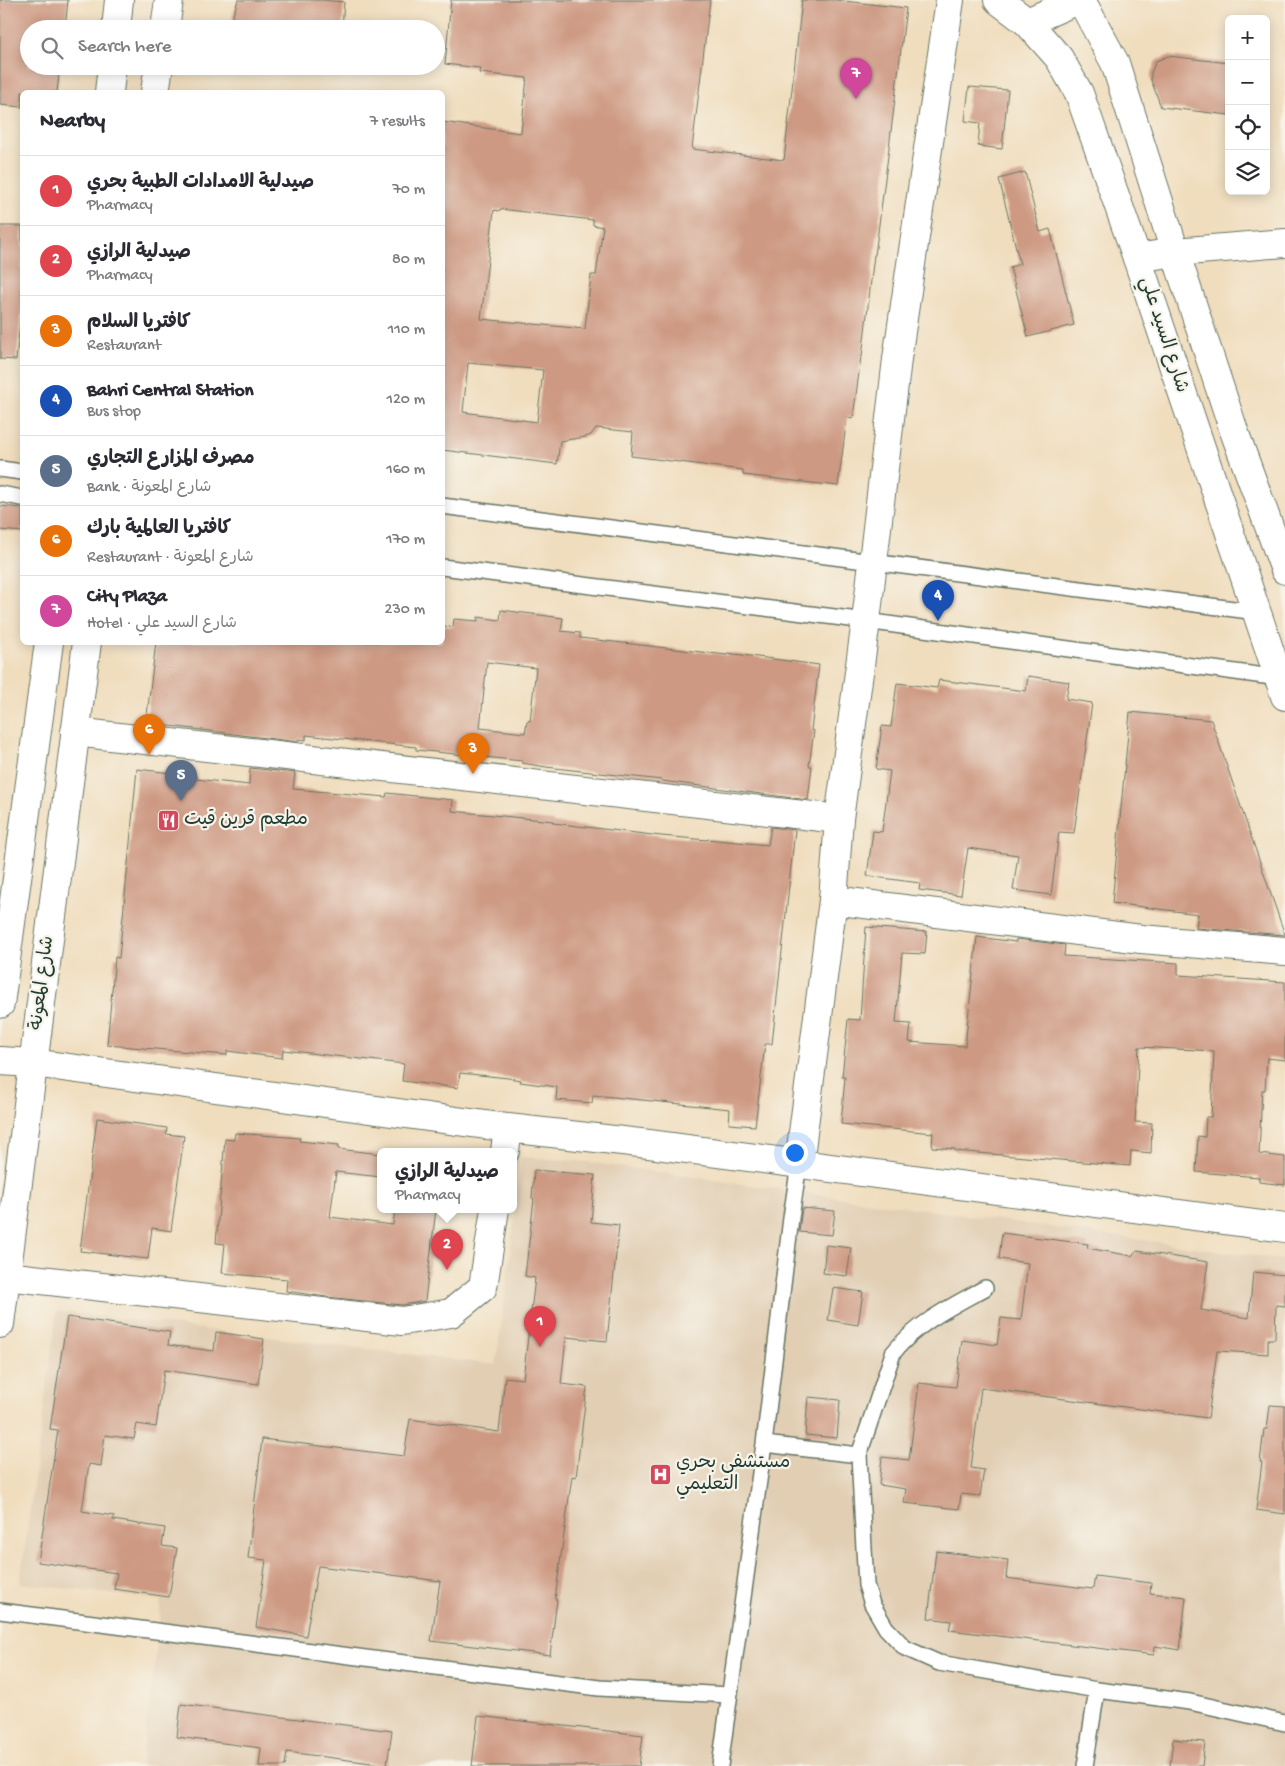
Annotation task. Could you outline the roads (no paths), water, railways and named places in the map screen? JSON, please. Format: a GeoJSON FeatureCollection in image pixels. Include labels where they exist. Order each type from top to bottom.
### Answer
{"type":"FeatureCollection","features":[{"type":"Feature","properties":{"kind":"main road"},"geometry":{"type":"LineString","coordinates":[[117,20],[119,0]]}},
{"type":"Feature","properties":{"kind":"main road"},"geometry":{"type":"LineString","coordinates":[[166,20],[169,0]]}},
{"type":"Feature","properties":{"kind":"main road"},"geometry":{"type":"LineString","coordinates":[[799,1164],[833,900],[840,819],[898,358],[950,0]]}},
{"type":"Feature","properties":{"kind":"main road","name":"شارع السيد علي"},"geometry":{"type":"LineString","coordinates":[[998,0],[1027,22],[1059,58],[1078,93],[1137,258],[1282,687]]}},
{"type":"Feature","properties":{"kind":"main road"},"geometry":{"type":"LineString","coordinates":[[1027,22],[1079,0]]}},
{"type":"Feature","properties":{"kind":"main road","name":"شارع السيد علي"},"geometry":{"type":"LineString","coordinates":[[1079,0],[1115,63],[1174,252],[1234,430],[1285,570]]}},
{"type":"Feature","properties":{"kind":"main road"},"geometry":{"type":"LineString","coordinates":[[109,90],[111,75]]}},
{"type":"Feature","properties":{"kind":"main road"},"geometry":{"type":"LineString","coordinates":[[155,90],[158,75]]}},
{"type":"Feature","properties":{"kind":"main road"},"geometry":{"type":"LineString","coordinates":[[1137,258],[1174,252],[1285,243]]}},
{"type":"Feature","properties":{"kind":"main road","name":"شارع المعونة"},"geometry":{"type":"LineString","coordinates":[[0,1004],[49,645]]}},
{"type":"Feature","properties":{"kind":"main road","name":"شارع المعونة"},"geometry":{"type":"LineString","coordinates":[[0,1324],[87,645]]}},
{"type":"Feature","properties":{"kind":"main road"},"geometry":{"type":"LineString","coordinates":[[75,732],[840,819]]}},
{"type":"Feature","properties":{"kind":"main road"},"geometry":{"type":"LineString","coordinates":[[833,900],[1142,939],[1285,951]]}},
{"type":"Feature","properties":{"kind":"main road"},"geometry":{"type":"LineString","coordinates":[[0,1061],[33,1063],[506,1140],[650,1144],[1285,1228]]}},
{"type":"Feature","properties":{"kind":"main road"},"geometry":{"type":"LineString","coordinates":[[6,1276],[402,1321],[451,1313],[483,1287],[495,1213]]}},
{"type":"Feature","properties":{"kind":"lane"},"geometry":{"type":"LineString","coordinates":[[0,469],[20,472]]}},
{"type":"Feature","properties":{"kind":"lane"},"geometry":{"type":"LineString","coordinates":[[0,494],[20,498]]}},
{"type":"Feature","properties":{"kind":"lane"},"geometry":{"type":"LineString","coordinates":[[445,506],[873,561],[1159,601],[1257,612]]}},
{"type":"Feature","properties":{"kind":"lane"},"geometry":{"type":"LineString","coordinates":[[445,567],[866,621],[1282,687]]}},
{"type":"Feature","properties":{"kind":"lane"},"geometry":{"type":"LineString","coordinates":[[720,1766],[764,1444],[789,1227],[799,1164]]}},
{"type":"Feature","properties":{"kind":"lane"},"geometry":{"type":"LineString","coordinates":[[986,1288],[937,1314],[902,1342],[893,1353],[859,1456],[866,1585],[872,1604],[886,1628],[905,1648],[939,1663],[1097,1690],[1190,1702],[1285,1723]]}},
{"type":"Feature","properties":{"kind":"lane"},"geometry":{"type":"LineString","coordinates":[[764,1444],[859,1456]]}},
{"type":"Feature","properties":{"kind":"lane"},"geometry":{"type":"LineString","coordinates":[[0,1611],[599,1688],[729,1696]]}},
{"type":"Feature","properties":{"kind":"lane"},"geometry":{"type":"LineString","coordinates":[[1085,1766],[1097,1690]]}},
{"type":"Feature","properties":{"kind":"place","name":"City Plaza"},"geometry":{"type":"Point","coordinates":[856,99]}},
{"type":"Feature","properties":{"kind":"place","name":"Bahri Central Station"},"geometry":{"type":"Point","coordinates":[938,621]}},
{"type":"Feature","properties":{"kind":"place","name":"كافتريا العالمية بارك"},"geometry":{"type":"Point","coordinates":[149,755]}},
{"type":"Feature","properties":{"kind":"place","name":"كافتريا السلام"},"geometry":{"type":"Point","coordinates":[473,774]}},
{"type":"Feature","properties":{"kind":"place","name":"مصرف المزارع التجاري"},"geometry":{"type":"Point","coordinates":[181,801]}},
{"type":"Feature","properties":{"kind":"place","name":"مطعم قرين قيت"},"geometry":{"type":"Point","coordinates":[168,820]}},
{"type":"Feature","properties":{"kind":"place","name":"صيدلية الرازي"},"geometry":{"type":"Point","coordinates":[447,1270]}},
{"type":"Feature","properties":{"kind":"place","name":"صيدلية الامدادات الطبية بحري"},"geometry":{"type":"Point","coordinates":[540,1347]}},
{"type":"Feature","properties":{"kind":"place","name":"مستشفى بحري التعليمي"},"geometry":{"type":"Point","coordinates":[660,1474]}}]}
